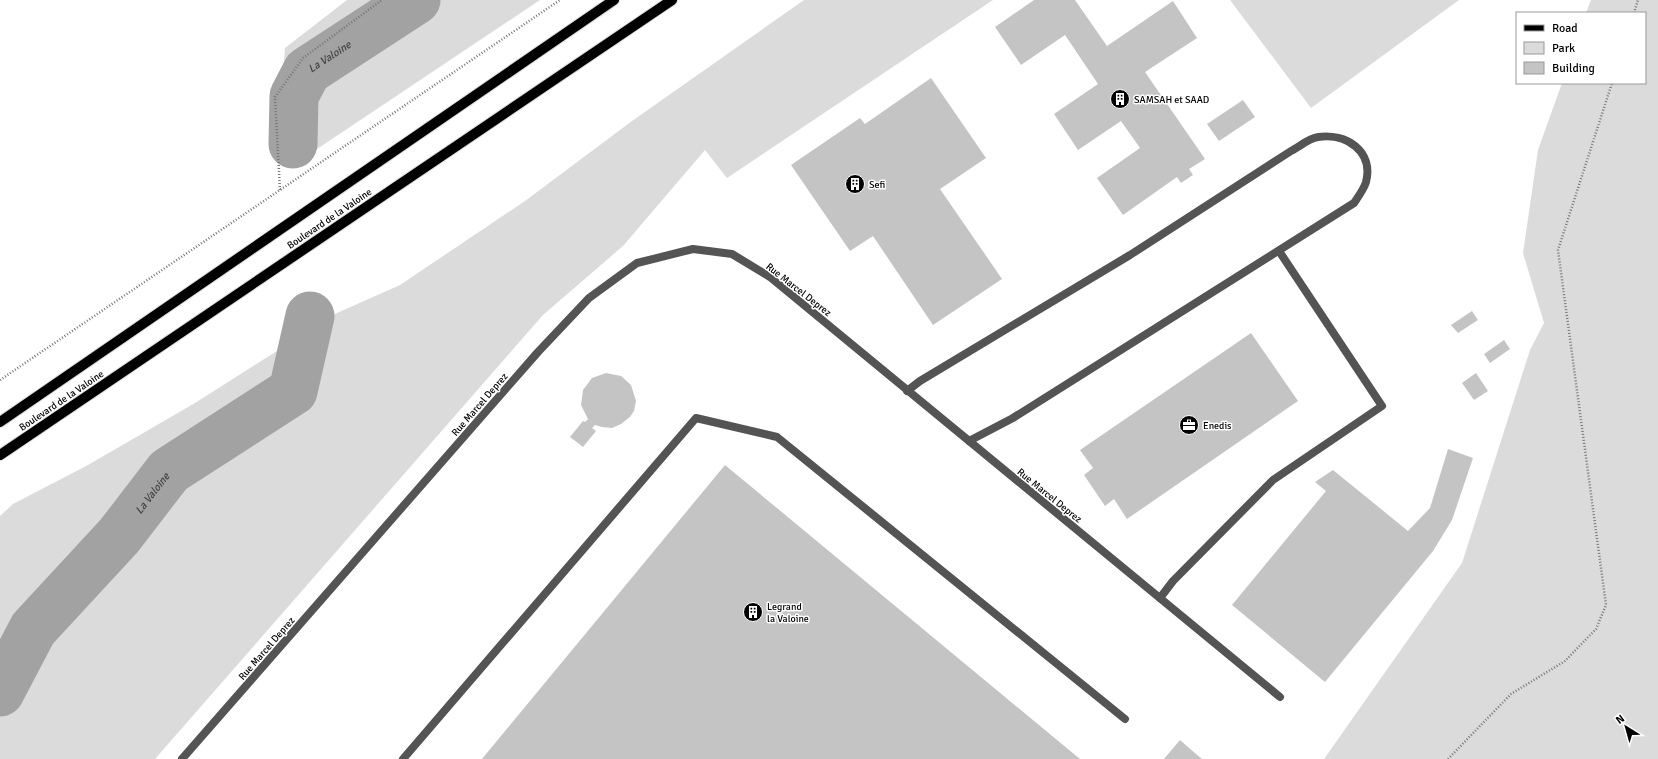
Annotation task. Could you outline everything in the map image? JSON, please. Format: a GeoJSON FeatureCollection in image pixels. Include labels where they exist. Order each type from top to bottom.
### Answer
{"type":"FeatureCollection","features":[{"type":"Feature","properties":{"kind":"main road","name":"Boulevard de la Valoine"},"geometry":{"type":"LineString","coordinates":[[0,422],[614,0]]}},
{"type":"Feature","properties":{"kind":"main road","name":"Boulevard de la Valoine"},"geometry":{"type":"LineString","coordinates":[[0,455],[672,0]]}},
{"type":"Feature","properties":{"kind":"street"},"geometry":{"type":"LineString","coordinates":[[907,390],[1130,255],[1291,151],[1317,137],[1339,138],[1357,146],[1368,165],[1366,183],[1354,203],[1013,418],[969,441]]}},
{"type":"Feature","properties":{"kind":"street","name":"Rue Marcel Deprez"},"geometry":{"type":"LineString","coordinates":[[182,759],[538,352],[589,298],[637,263],[693,249],[732,254],[770,277],[1280,697]]}},
{"type":"Feature","properties":{"kind":"street"},"geometry":{"type":"LineString","coordinates":[[1160,598],[1173,581],[1273,480],[1382,406],[1279,251]]}},
{"type":"Feature","properties":{"kind":"street"},"geometry":{"type":"LineString","coordinates":[[403,759],[696,418],[777,437],[1126,719]]}},
{"type":"Feature","properties":{"kind":"path"},"geometry":{"type":"LineString","coordinates":[[280,190],[274,97],[303,58],[382,0]]}},
{"type":"Feature","properties":{"kind":"path"},"geometry":{"type":"LineString","coordinates":[[0,380],[560,0]]}},
{"type":"Feature","properties":{"kind":"path"},"geometry":{"type":"LineString","coordinates":[[1634,12],[1638,0]]}},
{"type":"Feature","properties":{"kind":"path"},"geometry":{"type":"LineString","coordinates":[[1448,759],[1511,694],[1565,661],[1596,629],[1606,605],[1558,250],[1612,84]]}},
{"type":"Feature","properties":{"kind":"green space"},"geometry":{"type":"Polygon","coordinates":[[[347,0],[540,0],[311,153],[278,137],[285,48],[347,0]]]}},
{"type":"Feature","properties":{"kind":"green space"},"geometry":{"type":"Polygon","coordinates":[[[804,0],[993,0],[727,178],[705,150],[623,246],[543,315],[155,759],[0,759],[0,516],[13,504],[88,465],[195,403],[337,313],[400,285],[525,201],[632,121],[804,0]]]}},
{"type":"Feature","properties":{"kind":"green space"},"geometry":{"type":"Polygon","coordinates":[[[1230,0],[1459,0],[1311,108],[1230,0]]]}},
{"type":"Feature","properties":{"kind":"green space"},"geometry":{"type":"Polygon","coordinates":[[[1591,0],[1658,0],[1658,759],[1324,759],[1462,563],[1530,350],[1544,323],[1523,253],[1538,150],[1562,84],[1646,84],[1646,12],[1586,12],[1591,0]]]}},
{"type":"Feature","properties":{"kind":"building","name":"SAMSAH et SAAD"},"geometry":{"type":"Polygon","coordinates":[[[1034,0],[1075,0],[1107,46],[1173,1],[1197,38],[1145,72],[1205,159],[1189,169],[1193,175],[1181,183],[1177,177],[1123,215],[1097,178],[1140,148],[1121,121],[1078,150],[1054,114],[1098,84],[1065,35],[1021,65],[995,27],[1034,0]]]}},
{"type":"Feature","properties":{"kind":"building"},"geometry":{"type":"Polygon","coordinates":[[[931,78],[986,158],[940,189],[1002,279],[933,325],[873,236],[850,251],[791,165],[860,118],[865,124],[931,78]]]}},
{"type":"Feature","properties":{"kind":"building"},"geometry":{"type":"Polygon","coordinates":[[[1243,100],[1255,117],[1219,141],[1207,124],[1243,100]]]}},
{"type":"Feature","properties":{"kind":"building"},"geometry":{"type":"Polygon","coordinates":[[[1472,311],[1478,320],[1458,333],[1451,325],[1472,311]]]}},
{"type":"Feature","properties":{"kind":"building","name":"Enedis"},"geometry":{"type":"Polygon","coordinates":[[[1251,333],[1298,401],[1127,519],[1114,499],[1105,506],[1084,475],[1093,468],[1080,450],[1251,333]]]}},
{"type":"Feature","properties":{"kind":"building"},"geometry":{"type":"Polygon","coordinates":[[[1504,340],[1510,349],[1490,363],[1484,354],[1504,340]]]}},
{"type":"Feature","properties":{"kind":"building"},"geometry":{"type":"Polygon","coordinates":[[[606,373],[621,376],[631,385],[636,401],[634,411],[630,417],[621,424],[612,428],[595,425],[592,428],[596,431],[583,447],[570,437],[583,421],[585,422],[588,419],[581,405],[583,390],[592,378],[606,373]]]}},
{"type":"Feature","properties":{"kind":"building"},"geometry":{"type":"Polygon","coordinates":[[[1476,373],[1488,391],[1474,400],[1462,383],[1476,373]]]}},
{"type":"Feature","properties":{"kind":"building"},"geometry":{"type":"Polygon","coordinates":[[[1448,449],[1473,458],[1452,520],[1433,551],[1325,682],[1232,605],[1326,491],[1315,482],[1333,470],[1408,531],[1430,508],[1448,449]]]}},
{"type":"Feature","properties":{"kind":"building","name":"Legrand la Valoine"},"geometry":{"type":"Polygon","coordinates":[[[725,465],[1080,759],[482,759],[725,465]]]}},
{"type":"Feature","properties":{"kind":"building"},"geometry":{"type":"Polygon","coordinates":[[[1180,740],[1189,748],[1202,759],[1164,759],[1180,740]]]}},
{"type":"Feature","properties":{"kind":"waterway","name":"La Valoine"},"geometry":{"type":"LineString","coordinates":[[293,144],[294,96],[307,71],[416,0]]}},
{"type":"Feature","properties":{"kind":"waterway","name":"La Valoine"},"geometry":{"type":"LineString","coordinates":[[0,692],[33,629],[119,536],[169,471],[293,391],[310,316]]}},
{"type":"Feature","properties":{"kind":"place","name":"SAMSAH et SAAD"},"geometry":{"type":"Point","coordinates":[1120,99]}},
{"type":"Feature","properties":{"kind":"place","name":"Sefi"},"geometry":{"type":"Point","coordinates":[855,184]}},
{"type":"Feature","properties":{"kind":"place","name":"Enedis"},"geometry":{"type":"Point","coordinates":[1189,425]}},
{"type":"Feature","properties":{"kind":"place","name":"Legrand la Valoine"},"geometry":{"type":"Point","coordinates":[753,612]}}]}
